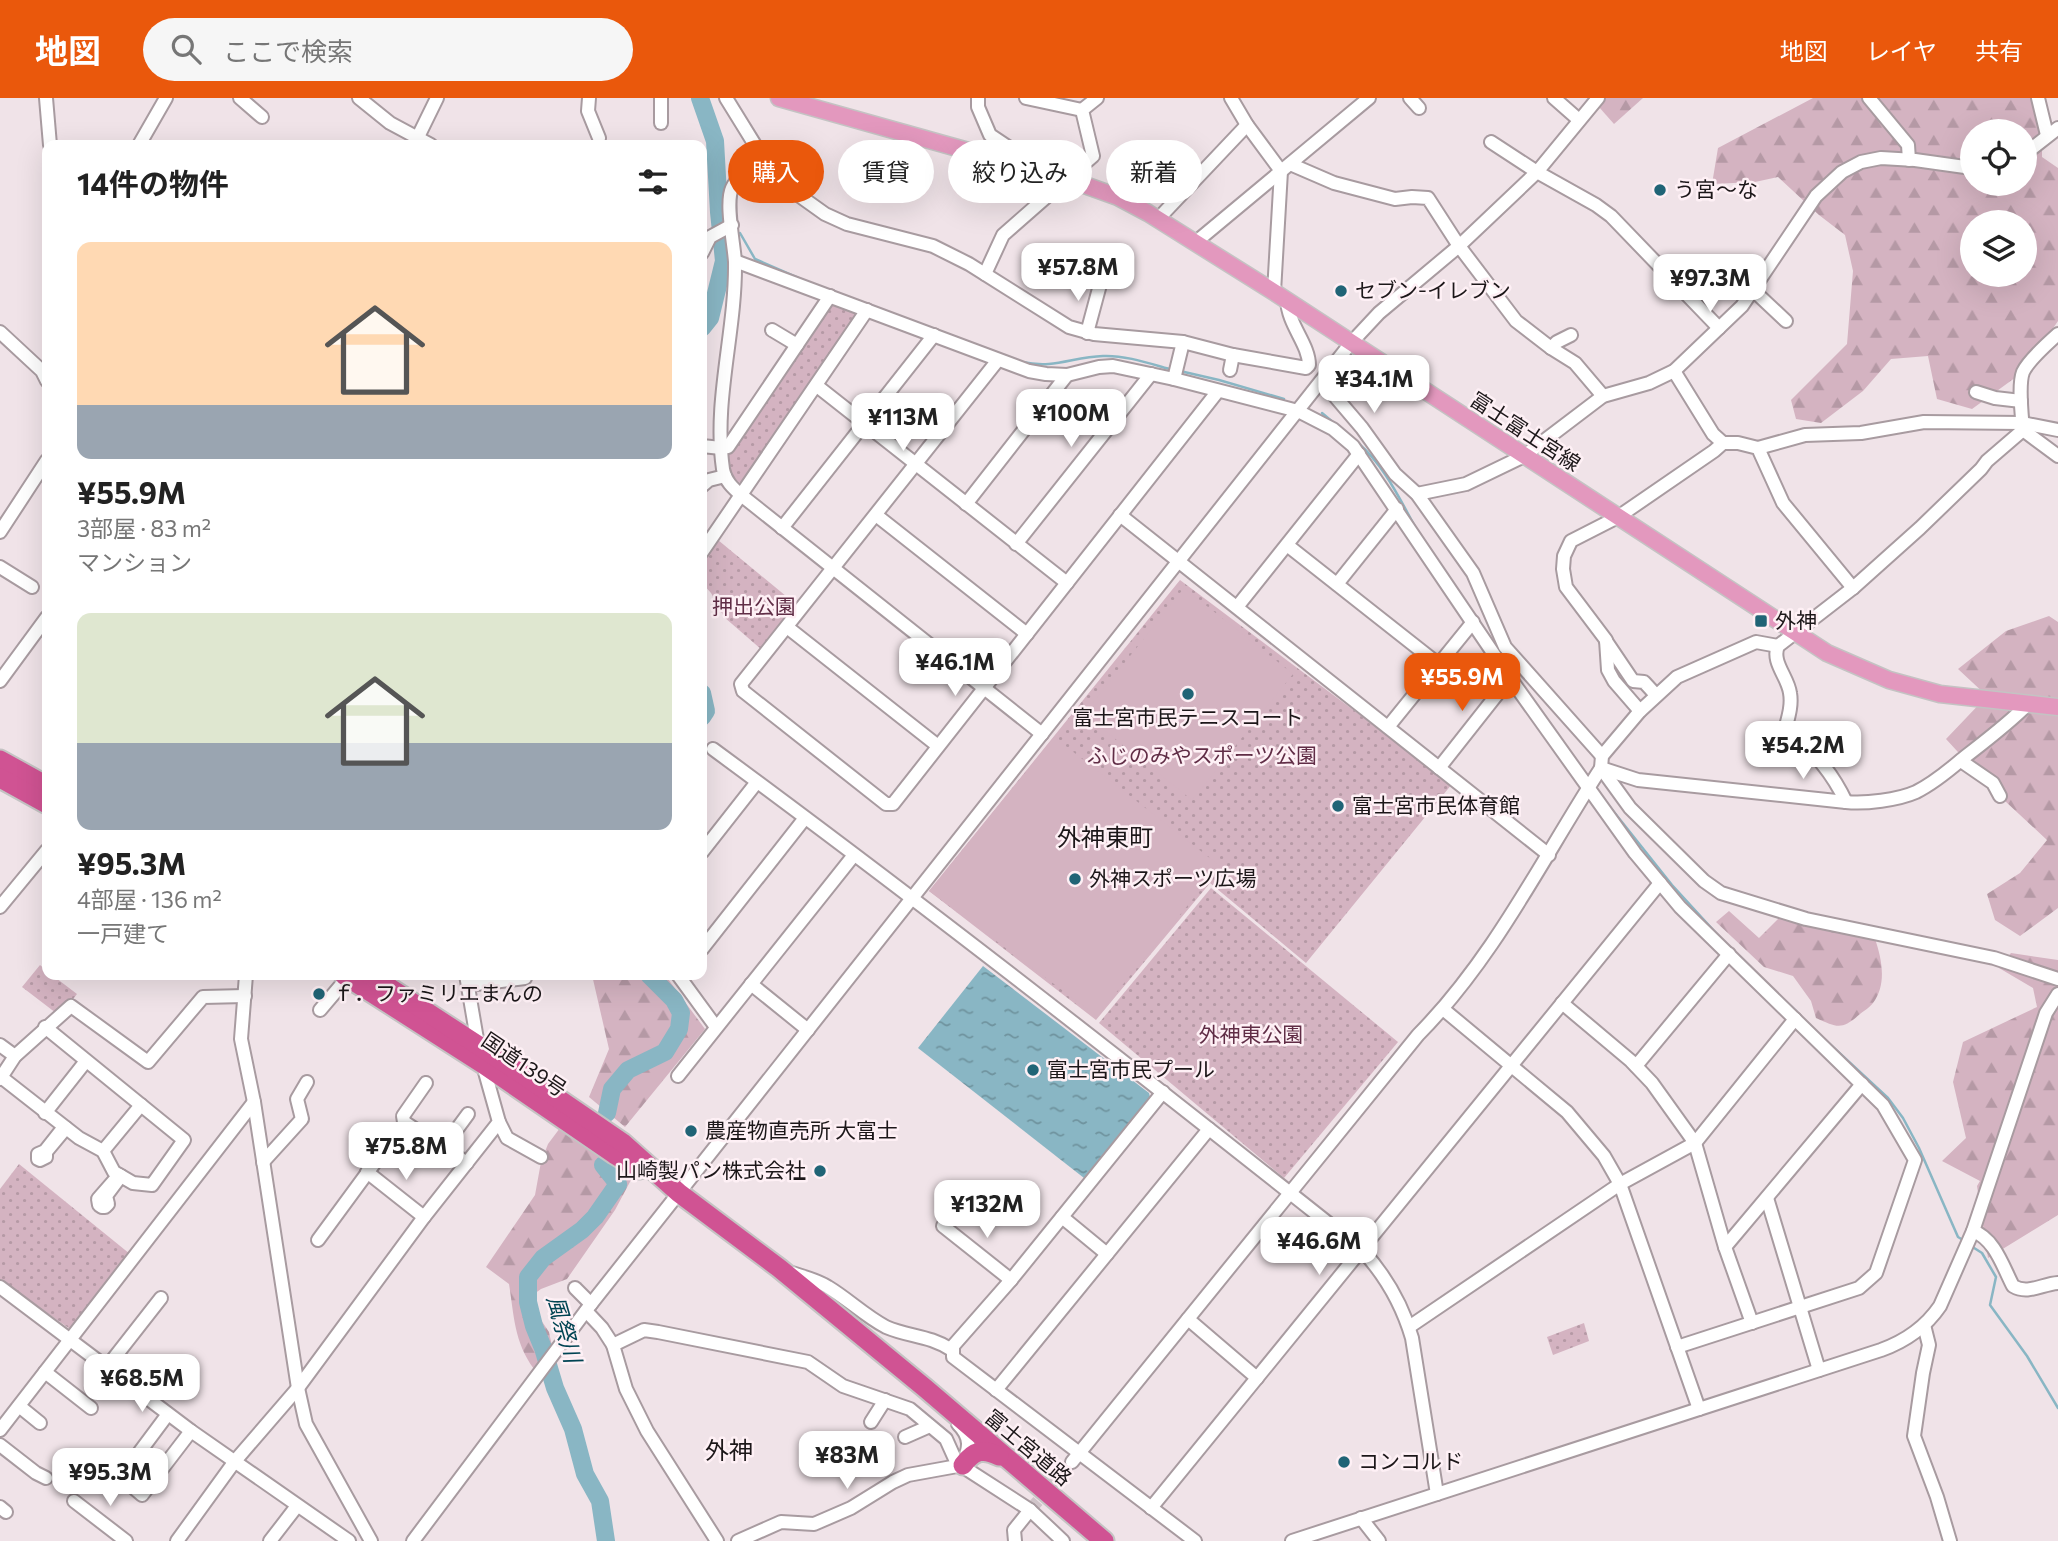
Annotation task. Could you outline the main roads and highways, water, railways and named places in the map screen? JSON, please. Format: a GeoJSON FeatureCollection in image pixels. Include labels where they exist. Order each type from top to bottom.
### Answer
{"type":"FeatureCollection","features":[{"type":"Feature","properties":{"kind":"highway"},"geometry":{"type":"LineString","coordinates":[[0,760],[42,783]]}},
{"type":"Feature","properties":{"kind":"highway"},"geometry":{"type":"LineString","coordinates":[[0,778],[42,801]]}},
{"type":"Feature","properties":{"kind":"highway","name":"国道139号"},"geometry":{"type":"LineString","coordinates":[[352,980],[483,1064],[614,1154],[679,1193]]}},
{"type":"Feature","properties":{"kind":"highway","name":"国道139号"},"geometry":{"type":"LineString","coordinates":[[378,980],[623,1143],[679,1193],[779,1268],[925,1388]]}},
{"type":"Feature","properties":{"kind":"highway","name":"富士宮道路"},"geometry":{"type":"LineString","coordinates":[[925,1388],[1104,1541]]}},
{"type":"Feature","properties":{"kind":"highway"},"geometry":{"type":"LineString","coordinates":[[962,1465],[973,1454],[985,1450],[1007,1460]]}},
{"type":"Feature","properties":{"kind":"main road","name":"富士富士宮線"},"geometry":{"type":"LineString","coordinates":[[779,98],[824,104],[1118,197],[1196,242],[1796,634],[1840,658],[1912,687],[1973,699],[2058,707]]}},
{"type":"Feature","properties":{"kind":"water","name":"富士宮市民プール"},"geometry":{"type":"Polygon","coordinates":[[[983,966],[1149,1093],[1150,1097],[1084,1178],[918,1048],[983,966]]]}},
{"type":"Feature","properties":{"kind":"waterway","name":"風祭川"},"geometry":{"type":"LineString","coordinates":[[700,98],[715,141],[724,261],[707,322]]}},
{"type":"Feature","properties":{"kind":"waterway","name":"風祭川"},"geometry":{"type":"LineString","coordinates":[[719,212],[724,217]]}},
{"type":"Feature","properties":{"kind":"waterway"},"geometry":{"type":"LineString","coordinates":[[740,233],[755,259],[803,280]]}},
{"type":"Feature","properties":{"kind":"waterway"},"geometry":{"type":"LineString","coordinates":[[937,330],[976,345]]}},
{"type":"Feature","properties":{"kind":"waterway"},"geometry":{"type":"LineString","coordinates":[[1022,362],[1044,364],[1112,356],[1173,370]]}},
{"type":"Feature","properties":{"kind":"waterway"},"geometry":{"type":"LineString","coordinates":[[1180,371],[1284,399]]}},
{"type":"Feature","properties":{"kind":"waterway"},"geometry":{"type":"LineString","coordinates":[[1322,413],[1334,423]]}},
{"type":"Feature","properties":{"kind":"waterway"},"geometry":{"type":"LineString","coordinates":[[1358,443],[1384,473],[1417,530]]}},
{"type":"Feature","properties":{"kind":"waterway"},"geometry":{"type":"LineString","coordinates":[[1602,797],[1672,885],[1726,944]]}},
{"type":"Feature","properties":{"kind":"waterway","name":"風祭川"},"geometry":{"type":"LineString","coordinates":[[607,1113],[612,1089],[628,1070],[665,1052],[679,1029],[681,1013],[674,1000],[654,980]]}},
{"type":"Feature","properties":{"kind":"waterway"},"geometry":{"type":"LineString","coordinates":[[1766,983],[1797,1012]]}},
{"type":"Feature","properties":{"kind":"waterway"},"geometry":{"type":"LineString","coordinates":[[1821,1036],[1888,1098],[1903,1118],[1958,1237],[1963,1240]]}},
{"type":"Feature","properties":{"kind":"waterway","name":"風祭川"},"geometry":{"type":"LineString","coordinates":[[603,1165],[618,1184],[595,1217],[582,1230],[543,1258],[528,1277],[528,1302],[555,1388],[573,1429],[585,1474],[600,1501],[606,1541]]}},
{"type":"Feature","properties":{"kind":"waterway"},"geometry":{"type":"LineString","coordinates":[[1971,1246],[1982,1253],[1996,1277],[1990,1305],[2027,1356],[2058,1408]]}},
{"type":"Feature","properties":{"kind":"tunnel"},"geometry":{"type":"LineString","coordinates":[[1030,1510],[1072,1462]]}},
{"type":"Feature","properties":{"kind":"place","name":"う宮〜な"},"geometry":{"type":"Point","coordinates":[1660,190]}},
{"type":"Feature","properties":{"kind":"place","name":"セブン-イレブン"},"geometry":{"type":"Point","coordinates":[1341,291]}},
{"type":"Feature","properties":{"kind":"place","name":"外神"},"geometry":{"type":"Point","coordinates":[1761,621]}},
{"type":"Feature","properties":{"kind":"place","name":"富士宮市民テニスコート"},"geometry":{"type":"Point","coordinates":[1188,694]}},
{"type":"Feature","properties":{"kind":"place","name":"富士宮市民体育館"},"geometry":{"type":"Point","coordinates":[1338,806]}},
{"type":"Feature","properties":{"kind":"place","name":"外神スポーツ広場"},"geometry":{"type":"Point","coordinates":[1075,879]}},
{"type":"Feature","properties":{"kind":"place","name":"ｆ．ファミリエまんの"},"geometry":{"type":"Point","coordinates":[319,994]}},
{"type":"Feature","properties":{"kind":"place","name":"富士宮市民プール"},"geometry":{"type":"Point","coordinates":[1033,1070]}},
{"type":"Feature","properties":{"kind":"place","name":"農産物直売所 大富士"},"geometry":{"type":"Point","coordinates":[691,1131]}},
{"type":"Feature","properties":{"kind":"place","name":"山崎製パン株式会社"},"geometry":{"type":"Point","coordinates":[820,1171]}},
{"type":"Feature","properties":{"kind":"place","name":"コンコルド"},"geometry":{"type":"Point","coordinates":[1344,1462]}},
{"type":"Feature","properties":{"kind":"district","name":"外神東町"},"geometry":{"type":"Point","coordinates":[1105,838]}},
{"type":"Feature","properties":{"kind":"district","name":"外神"},"geometry":{"type":"Point","coordinates":[729,1451]}},
{"type":"Feature","properties":{"kind":"park label","name":"押出公園"},"geometry":{"type":"Point","coordinates":[754,607]}},
{"type":"Feature","properties":{"kind":"park label","name":"ふじのみやスポーツ公園"},"geometry":{"type":"Point","coordinates":[1202,756]}},
{"type":"Feature","properties":{"kind":"park label","name":"外神東公園"},"geometry":{"type":"Point","coordinates":[1251,1035]}}]}
